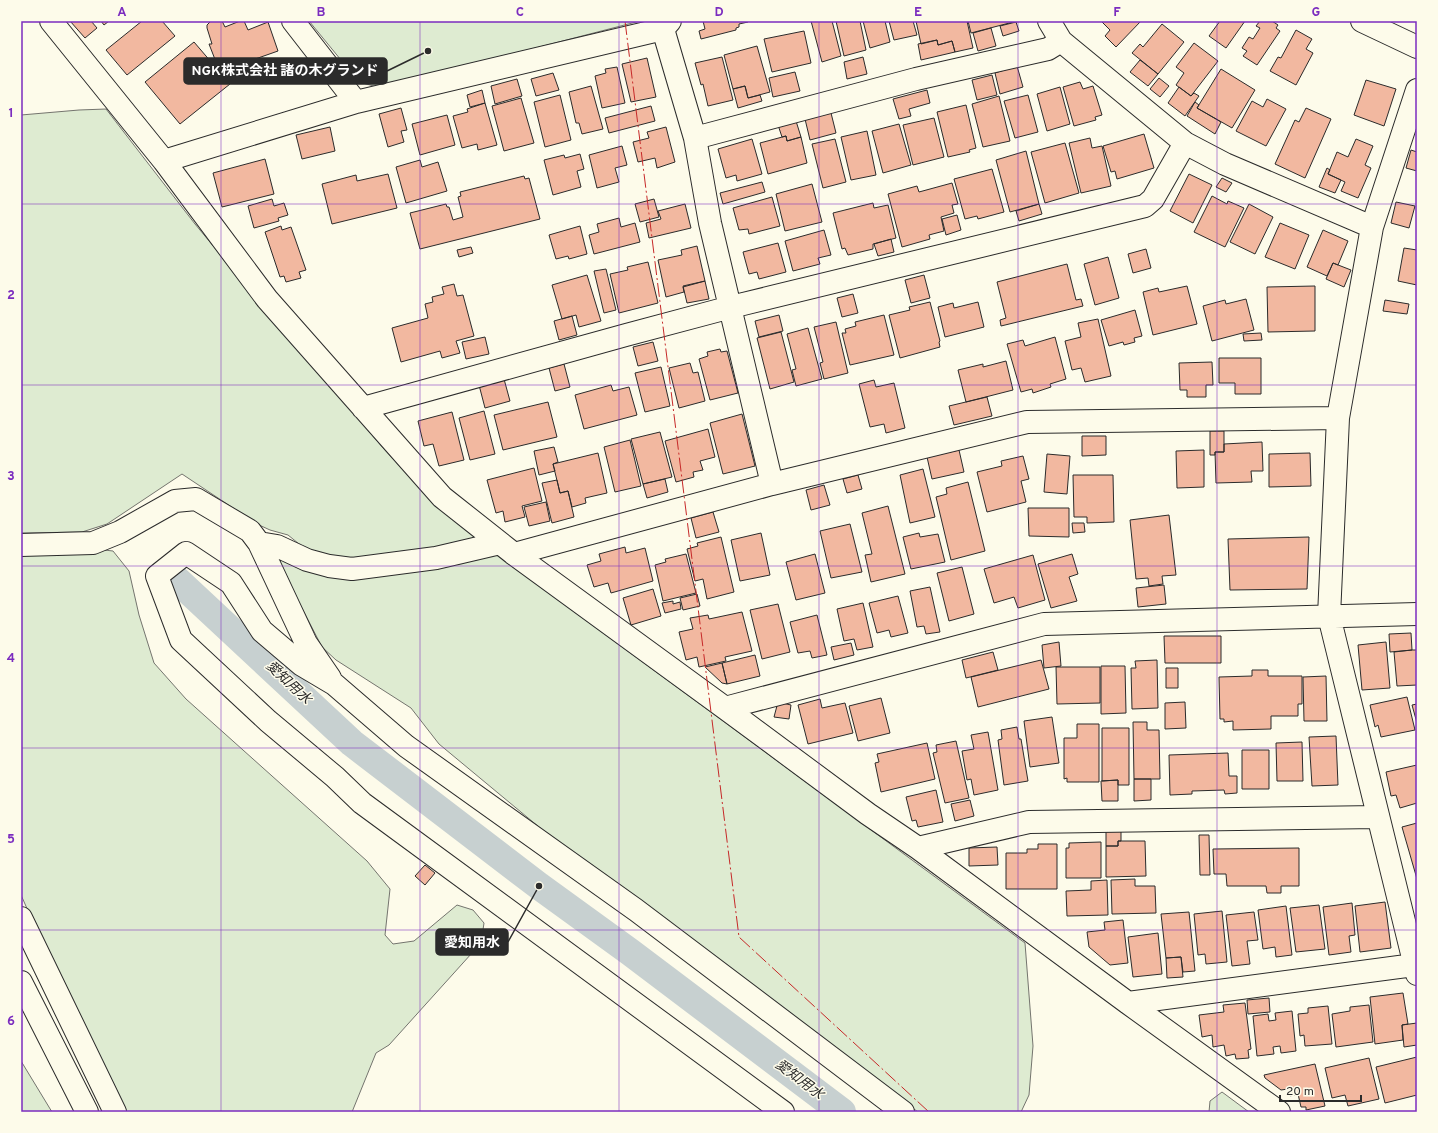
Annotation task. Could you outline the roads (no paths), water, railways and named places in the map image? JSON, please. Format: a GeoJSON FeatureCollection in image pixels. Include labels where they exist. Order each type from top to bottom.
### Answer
{"type":"FeatureCollection","features":[{"type":"Feature","properties":{"kind":"street"},"geometry":{"type":"LineString","coordinates":[[51,21],[164,161],[267,299],[442,497],[507,548],[868,814],[918,848],[1279,1112]]}},
{"type":"Feature","properties":{"kind":"street"},"geometry":{"type":"LineString","coordinates":[[292,21],[356,102]]}},
{"type":"Feature","properties":{"kind":"street"},"geometry":{"type":"LineString","coordinates":[[1048,21],[1061,41],[1185,143],[1225,164],[1372,227]]}},
{"type":"Feature","properties":{"kind":"street"},"geometry":{"type":"LineString","coordinates":[[1362,21],[1417,47]]}},
{"type":"Feature","properties":{"kind":"street"},"geometry":{"type":"LineString","coordinates":[[164,161],[356,102],[666,25],[695,138],[710,223],[772,484]]}},
{"type":"Feature","properties":{"kind":"street"},"geometry":{"type":"LineString","coordinates":[[695,138],[916,79],[1048,49],[1061,41]]}},
{"type":"Feature","properties":{"kind":"street"},"geometry":{"type":"LineString","coordinates":[[1128,1003],[1416,969],[1329,616],[1338,418],[1372,227],[1417,90]]}},
{"type":"Feature","properties":{"kind":"street"},"geometry":{"type":"LineString","coordinates":[[363,408],[730,307],[1145,206],[1154,200],[1185,143]]}},
{"type":"Feature","properties":{"kind":"street"},"geometry":{"type":"LineString","coordinates":[[259,543],[277,546],[307,560],[329,566],[352,569],[507,548],[1027,422],[1338,418]]}},
{"type":"Feature","properties":{"kind":"street"},"geometry":{"type":"LineString","coordinates":[[21,545],[93,543],[120,532],[175,502],[196,499],[250,531],[259,543],[306,643],[334,684]]}},
{"type":"Feature","properties":{"kind":"street"},"geometry":{"type":"LineString","coordinates":[[782,1112],[362,803],[335,777],[268,721],[181,640],[157,576],[186,553],[231,583],[262,631],[302,665],[334,684],[406,746],[636,910],[903,1112]]}},
{"type":"Feature","properties":{"kind":"street"},"geometry":{"type":"LineString","coordinates":[[725,708],[1044,624],[1417,614]]}},
{"type":"Feature","properties":{"kind":"street"},"geometry":{"type":"LineString","coordinates":[[918,848],[1029,822],[1378,817]]}},
{"type":"Feature","properties":{"kind":"street"},"geometry":{"type":"LineString","coordinates":[[21,918],[115,1112]]}},
{"type":"Feature","properties":{"kind":"street"},"geometry":{"type":"LineString","coordinates":[[21,982],[87,1112]]}},
{"type":"Feature","properties":{"kind":"waterway","name":"愛知用水"},"geometry":{"type":"LineString","coordinates":[[178,581],[352,743],[539,886],[630,952],[842,1112]]}},
{"type":"Feature","properties":{"kind":"place","name":"NGK株式会社 諸の木グランド"},"geometry":{"type":"Point","coordinates":[428,51]}},
{"type":"Feature","properties":{"kind":"place","name":"愛知用水"},"geometry":{"type":"Point","coordinates":[539,886]}}]}
